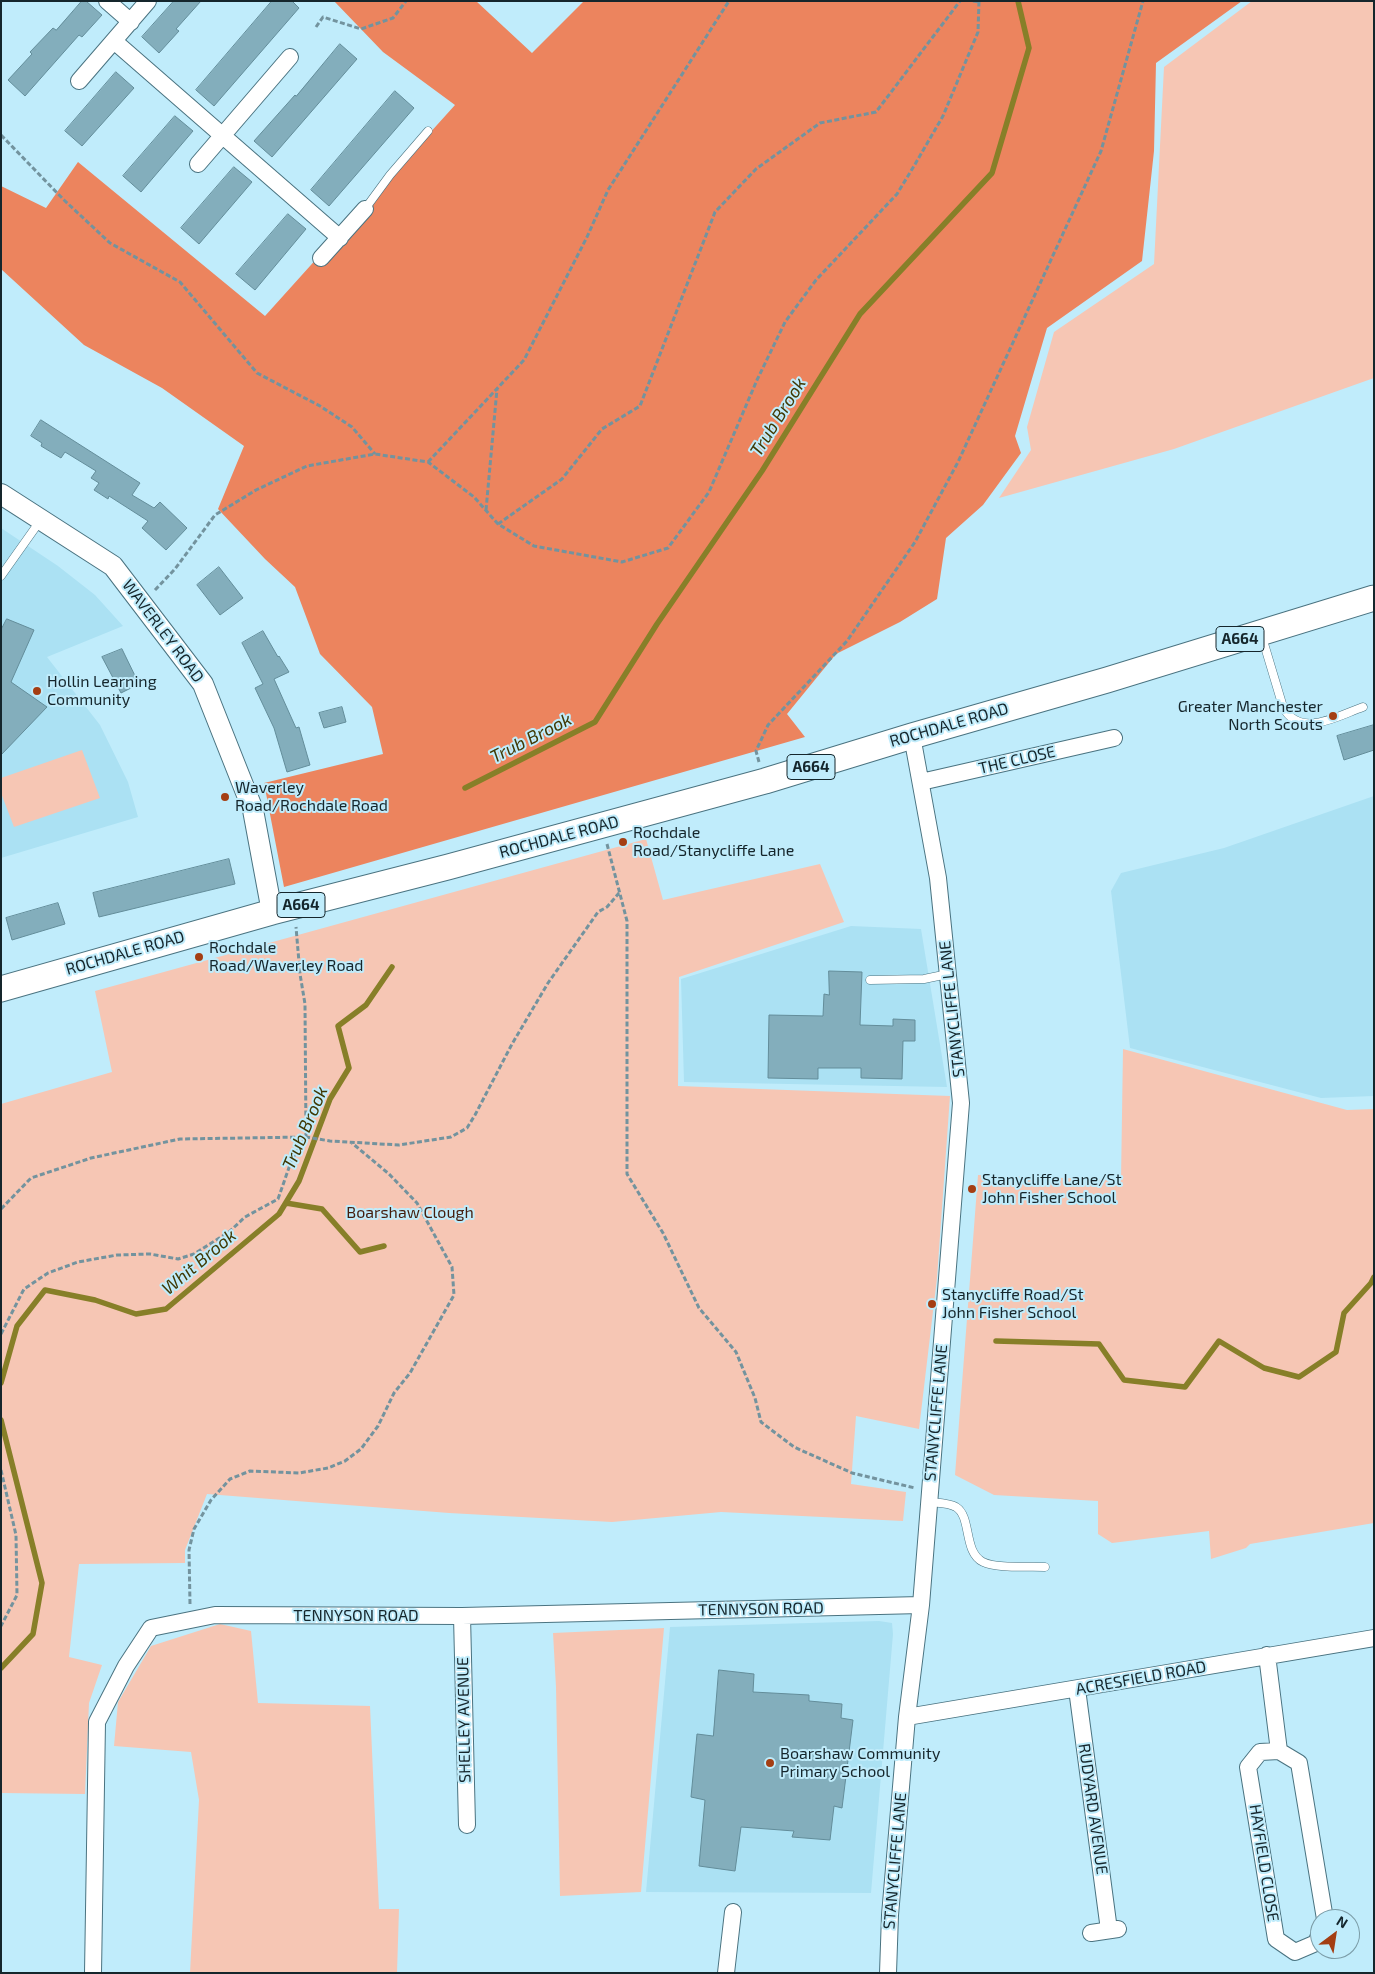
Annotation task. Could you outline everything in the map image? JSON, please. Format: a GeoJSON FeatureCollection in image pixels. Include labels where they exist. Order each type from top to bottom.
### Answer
{"type":"FeatureCollection","features":[{"type":"Feature","properties":{"kind":"main road","name":"ROCHDALE ROAD"},"geometry":{"type":"LineString","coordinates":[[1,989],[283,909],[765,781],[912,736],[1107,680],[1374,598]]}},
{"type":"Feature","properties":{"kind":"street"},"geometry":{"type":"LineString","coordinates":[[107,1],[131,22]]}},
{"type":"Feature","properties":{"kind":"street"},"geometry":{"type":"LineString","coordinates":[[79,81],[148,1]]}},
{"type":"Feature","properties":{"kind":"street"},"geometry":{"type":"LineString","coordinates":[[114,41],[340,238]]}},
{"type":"Feature","properties":{"kind":"street"},"geometry":{"type":"LineString","coordinates":[[198,164],[290,57]]}},
{"type":"Feature","properties":{"kind":"street"},"geometry":{"type":"LineString","coordinates":[[321,258],[365,209]]}},
{"type":"Feature","properties":{"kind":"street","name":"WAVERLEY ROAD"},"geometry":{"type":"LineString","coordinates":[[1,494],[113,566],[203,684],[253,810],[283,909]]}},
{"type":"Feature","properties":{"kind":"street","name":"STANYCLIFFE LANE"},"geometry":{"type":"LineString","coordinates":[[888,1973],[890,1915],[907,1717],[921,1605],[961,1104],[938,878],[912,736]]}},
{"type":"Feature","properties":{"kind":"street","name":"THE CLOSE"},"geometry":{"type":"LineString","coordinates":[[921,782],[1114,738]]}},
{"type":"Feature","properties":{"kind":"street","name":"TENNYSON ROAD"},"geometry":{"type":"LineString","coordinates":[[93,1973],[97,1722],[126,1666],[152,1628],[215,1615],[462,1616],[921,1605]]}},
{"type":"Feature","properties":{"kind":"street","name":"SHELLEY AVENUE"},"geometry":{"type":"LineString","coordinates":[[462,1616],[467,1825]]}},
{"type":"Feature","properties":{"kind":"street","name":"ACRESFIELD ROAD"},"geometry":{"type":"LineString","coordinates":[[907,1717],[1374,1638]]}},
{"type":"Feature","properties":{"kind":"street"},"geometry":{"type":"LineString","coordinates":[[1267,1655],[1279,1751],[1299,1763],[1323,1909]]}},
{"type":"Feature","properties":{"kind":"street","name":"RUDYARD AVENUE"},"geometry":{"type":"LineString","coordinates":[[1077,1689],[1114,1929],[1091,1933]]}},
{"type":"Feature","properties":{"kind":"street","name":"HAYFIELD CLOSE"},"geometry":{"type":"LineString","coordinates":[[1279,1751],[1260,1752],[1248,1767],[1276,1939],[1295,1952],[1310,1946]]}},
{"type":"Feature","properties":{"kind":"street"},"geometry":{"type":"LineString","coordinates":[[726,1973],[733,1912]]}},
{"type":"Feature","properties":{"kind":"lane"},"geometry":{"type":"LineString","coordinates":[[365,209],[390,175],[428,131]]}},
{"type":"Feature","properties":{"kind":"lane"},"geometry":{"type":"LineString","coordinates":[[1,576],[42,520]]}},
{"type":"Feature","properties":{"kind":"lane"},"geometry":{"type":"LineString","coordinates":[[1261,632],[1283,707],[1288,716],[1296,722],[1306,724],[1363,707]]}},
{"type":"Feature","properties":{"kind":"lane"},"geometry":{"type":"LineString","coordinates":[[870,980],[924,979],[948,974]]}},
{"type":"Feature","properties":{"kind":"lane"},"geometry":{"type":"LineString","coordinates":[[930,1497],[961,1511],[971,1547],[982,1562],[993,1565],[1045,1567]]}},
{"type":"Feature","properties":{"kind":"path"},"geometry":{"type":"LineString","coordinates":[[316,27],[324,17],[361,29],[393,18],[406,1]]}},
{"type":"Feature","properties":{"kind":"path"},"geometry":{"type":"LineString","coordinates":[[428,462],[524,360],[587,237],[608,190],[729,1]]}},
{"type":"Feature","properties":{"kind":"path"},"geometry":{"type":"LineString","coordinates":[[498,524],[562,479],[602,428],[640,406],[716,212],[756,169],[820,123],[876,112],[960,1]]}},
{"type":"Feature","properties":{"kind":"path"},"geometry":{"type":"LineString","coordinates":[[141,602],[163,583],[215,516],[256,490],[307,466],[376,454],[428,462],[474,497],[498,524],[534,546],[622,562],[668,548],[709,492],[757,380],[785,322],[816,280],[897,194],[943,116],[978,32],[979,2],[973,1]]}},
{"type":"Feature","properties":{"kind":"path"},"geometry":{"type":"LineString","coordinates":[[756,751],[768,725],[852,632],[915,542],[958,462],[1101,151],[1143,1]]}},
{"type":"Feature","properties":{"kind":"path"},"geometry":{"type":"LineString","coordinates":[[1,135],[64,200],[110,243],[180,282],[257,373],[320,406],[352,427],[376,454]]}},
{"type":"Feature","properties":{"kind":"path"},"geometry":{"type":"LineString","coordinates":[[486,510],[497,389]]}},
{"type":"Feature","properties":{"kind":"path"},"geometry":{"type":"LineString","coordinates":[[602,825],[627,921],[627,1174],[663,1233],[699,1308],[736,1352],[755,1398],[761,1422],[794,1447],[852,1474],[930,1497]]}},
{"type":"Feature","properties":{"kind":"path"},"geometry":{"type":"LineString","coordinates":[[1,1209],[31,1178],[91,1158],[180,1139],[306,1137],[327,1141],[399,1145],[451,1137],[467,1128],[476,1116],[512,1044],[548,983],[598,912],[607,907],[619,892]]}},
{"type":"Feature","properties":{"kind":"path"},"geometry":{"type":"LineString","coordinates":[[1,1334],[24,1289],[48,1273],[78,1262],[117,1255],[150,1254],[178,1259],[194,1254],[213,1244],[245,1217],[278,1199],[292,1159],[306,1137],[305,1004],[300,974],[283,909]]}},
{"type":"Feature","properties":{"kind":"path"},"geometry":{"type":"LineString","coordinates":[[191,1620],[189,1550],[194,1529],[211,1500],[230,1479],[250,1471],[299,1473],[328,1468],[344,1461],[361,1449],[378,1426],[394,1393],[410,1373],[454,1295],[452,1267],[417,1203],[390,1174],[352,1143]]}},
{"type":"Feature","properties":{"kind":"path"},"geometry":{"type":"LineString","coordinates":[[1,1470],[16,1535],[17,1595],[1,1626]]}},
{"type":"Feature","properties":{"kind":"shaded area"},"geometry":{"type":"Polygon","coordinates":[[[334,1],[476,1],[532,53],[584,1],[1242,1],[1156,63],[1154,151],[1142,261],[1047,328],[1015,436],[1021,453],[983,505],[946,538],[937,599],[900,622],[836,654],[787,714],[805,737],[284,887],[264,783],[383,754],[372,707],[320,654],[295,587],[265,559],[218,509],[244,446],[162,388],[84,345],[1,269],[1,186],[46,208],[78,162],[265,316],[455,105],[383,52],[334,1]]]}},
{"type":"Feature","properties":{"kind":"shaded area","name":"Hollin Learning Community"},"geometry":{"type":"Polygon","coordinates":[[[1,528],[58,566],[95,595],[123,626],[47,657],[100,725],[128,782],[138,817],[1,858],[1,528]]]}},
{"type":"Feature","properties":{"kind":"shaded area"},"geometry":{"type":"Polygon","coordinates":[[[1374,796],[1374,1096],[1321,1098],[1130,1048],[1111,891],[1121,873],[1224,848],[1374,796]]]}},
{"type":"Feature","properties":{"kind":"shaded area"},"geometry":{"type":"Polygon","coordinates":[[[851,926],[921,929],[947,1087],[684,1082],[681,979],[851,926]]]}},
{"type":"Feature","properties":{"kind":"shaded area","name":"Boarshaw Community Primary School"},"geometry":{"type":"Polygon","coordinates":[[[879,1621],[892,1623],[893,1634],[871,1893],[646,1892],[670,1627],[879,1621]]]}},
{"type":"Feature","properties":{"kind":"green space"},"geometry":{"type":"Polygon","coordinates":[[[1252,1],[1374,1],[1374,378],[1174,449],[999,498],[1031,450],[1027,427],[1054,332],[1154,264],[1164,67],[1252,1]]]}},
{"type":"Feature","properties":{"kind":"green space"},"geometry":{"type":"Polygon","coordinates":[[[82,750],[100,798],[14,827],[1,793],[1,778],[82,750]]]}},
{"type":"Feature","properties":{"kind":"green space","name":"Boarshaw Clough"},"geometry":{"type":"Polygon","coordinates":[[[646,839],[663,900],[820,864],[844,922],[679,977],[678,1086],[950,1096],[937,1278],[919,1429],[856,1416],[851,1484],[906,1492],[903,1521],[721,1512],[612,1522],[449,1513],[207,1494],[185,1550],[185,1563],[79,1564],[69,1657],[102,1665],[89,1703],[85,1794],[1,1793],[1,1104],[112,1072],[95,991],[646,839]]]}},
{"type":"Feature","properties":{"kind":"green space"},"geometry":{"type":"Polygon","coordinates":[[[1123,1049],[1347,1110],[1374,1109],[1374,1523],[1250,1544],[1246,1548],[1211,1559],[1209,1531],[1112,1543],[1098,1534],[1098,1501],[994,1495],[955,1475],[978,1175],[1121,1180],[1123,1049]]]}},
{"type":"Feature","properties":{"kind":"green space"},"geometry":{"type":"Polygon","coordinates":[[[220,1624],[251,1631],[258,1703],[370,1706],[379,1909],[399,1909],[397,1973],[190,1973],[199,1800],[191,1752],[114,1746],[118,1702],[151,1646],[220,1624]]]}},
{"type":"Feature","properties":{"kind":"green space"},"geometry":{"type":"Polygon","coordinates":[[[664,1628],[641,1892],[560,1896],[556,1687],[553,1633],[664,1628]]]}},
{"type":"Feature","properties":{"kind":"building"},"geometry":{"type":"Polygon","coordinates":[[[82,1],[86,1],[102,15],[82,37],[79,35],[25,96],[8,80],[32,54],[30,52],[53,28],[56,30],[82,1]]]}},
{"type":"Feature","properties":{"kind":"building"},"geometry":{"type":"Polygon","coordinates":[[[174,1],[201,1],[176,29],[179,31],[159,53],[142,37],[174,1]]]}},
{"type":"Feature","properties":{"kind":"building"},"geometry":{"type":"Polygon","coordinates":[[[272,1],[292,1],[299,8],[214,106],[196,90],[272,1]]]}},
{"type":"Feature","properties":{"kind":"building"},"geometry":{"type":"Polygon","coordinates":[[[340,44],[357,59],[272,157],[254,141],[296,96],[340,44]]]}},
{"type":"Feature","properties":{"kind":"building"},"geometry":{"type":"Polygon","coordinates":[[[116,72],[134,88],[82,146],[65,131],[116,72]]]}},
{"type":"Feature","properties":{"kind":"building"},"geometry":{"type":"Polygon","coordinates":[[[395,91],[414,108],[329,206],[311,190],[395,91]]]}},
{"type":"Feature","properties":{"kind":"building"},"geometry":{"type":"Polygon","coordinates":[[[175,116],[193,131],[141,192],[123,176],[175,116]]]}},
{"type":"Feature","properties":{"kind":"building"},"geometry":{"type":"Polygon","coordinates":[[[234,167],[252,182],[199,244],[181,228],[234,167]]]}},
{"type":"Feature","properties":{"kind":"building"},"geometry":{"type":"Polygon","coordinates":[[[288,214],[306,229],[255,290],[236,274],[288,214]]]}},
{"type":"Feature","properties":{"kind":"building"},"geometry":{"type":"Polygon","coordinates":[[[41,420],[140,483],[132,495],[154,508],[160,502],[187,528],[166,550],[142,528],[148,521],[109,496],[108,499],[94,490],[99,483],[91,478],[96,471],[65,452],[61,458],[41,446],[42,443],[31,436],[41,420]]]}},
{"type":"Feature","properties":{"kind":"building"},"geometry":{"type":"Polygon","coordinates":[[[219,567],[243,598],[220,615],[197,585],[219,567]]]}},
{"type":"Feature","properties":{"kind":"building"},"geometry":{"type":"Polygon","coordinates":[[[7,619],[34,630],[11,682],[47,707],[1,755],[1,630],[7,619]]]}},
{"type":"Feature","properties":{"kind":"building"},"geometry":{"type":"Polygon","coordinates":[[[263,631],[289,672],[274,679],[296,728],[299,727],[310,765],[287,772],[274,728],[255,688],[263,684],[242,643],[263,631]]]}},
{"type":"Feature","properties":{"kind":"building"},"geometry":{"type":"Polygon","coordinates":[[[122,649],[139,684],[121,693],[102,657],[122,649]]]}},
{"type":"Feature","properties":{"kind":"building"},"geometry":{"type":"Polygon","coordinates":[[[342,707],[346,722],[324,728],[319,713],[342,707]]]}},
{"type":"Feature","properties":{"kind":"building"},"geometry":{"type":"Polygon","coordinates":[[[1374,725],[1374,750],[1344,760],[1337,736],[1374,725]]]}},
{"type":"Feature","properties":{"kind":"building"},"geometry":{"type":"Polygon","coordinates":[[[229,859],[235,884],[99,917],[93,893],[229,859]]]}},
{"type":"Feature","properties":{"kind":"building"},"geometry":{"type":"Polygon","coordinates":[[[58,903],[65,924],[12,940],[6,918],[58,903]]]}},
{"type":"Feature","properties":{"kind":"building"},"geometry":{"type":"Polygon","coordinates":[[[829,971],[862,972],[860,1025],[893,1026],[893,1019],[915,1020],[915,1041],[903,1041],[902,1079],[861,1078],[861,1068],[818,1068],[818,1079],[768,1078],[769,1015],[823,1016],[824,994],[829,995],[829,971]]]}},
{"type":"Feature","properties":{"kind":"building"},"geometry":{"type":"Polygon","coordinates":[[[719,1670],[754,1674],[753,1692],[809,1695],[809,1701],[842,1704],[841,1718],[853,1720],[842,1808],[834,1806],[830,1840],[792,1837],[794,1831],[741,1827],[735,1871],[699,1866],[705,1800],[691,1797],[697,1734],[713,1736],[719,1670]]]}},
{"type":"Feature","properties":{"kind":"waterway","name":"Trub Brook"},"geometry":{"type":"LineString","coordinates":[[465,788],[595,722],[657,624],[762,471],[860,314],[992,173],[1029,48],[1018,1]]}},
{"type":"Feature","properties":{"kind":"waterway","name":"Whit Brook"},"geometry":{"type":"LineString","coordinates":[[1,1383],[17,1326],[45,1290],[95,1300],[136,1314],[166,1309],[279,1214],[299,1181],[330,1099],[349,1068],[338,1026],[366,1005],[392,967]]}},
{"type":"Feature","properties":{"kind":"waterway","name":"Whit Brook"},"geometry":{"type":"LineString","coordinates":[[286,1203],[322,1209],[360,1252],[384,1246]]}},
{"type":"Feature","properties":{"kind":"waterway","name":"Whit Brook"},"geometry":{"type":"LineString","coordinates":[[996,1341],[1099,1344],[1124,1380],[1185,1387],[1219,1341],[1264,1368],[1299,1377],[1336,1352],[1344,1313],[1371,1283],[1374,1277]]}},
{"type":"Feature","properties":{"kind":"waterway","name":"Whit Brook"},"geometry":{"type":"LineString","coordinates":[[1,1420],[42,1583],[33,1634],[1,1668]]}},
{"type":"Feature","properties":{"kind":"place","name":"Hollin Learning Community"},"geometry":{"type":"Point","coordinates":[37,691]}},
{"type":"Feature","properties":{"kind":"place","name":"Greater Manchester North Scouts"},"geometry":{"type":"Point","coordinates":[1333,716]}},
{"type":"Feature","properties":{"kind":"place","name":"Waverley Road/Rochdale Road"},"geometry":{"type":"Point","coordinates":[225,797]}},
{"type":"Feature","properties":{"kind":"place","name":"Rochdale Road/Stanycliffe Lane"},"geometry":{"type":"Point","coordinates":[623,842]}},
{"type":"Feature","properties":{"kind":"place","name":"Rochdale Road/Waverley Road"},"geometry":{"type":"Point","coordinates":[199,957]}},
{"type":"Feature","properties":{"kind":"place","name":"Stanycliffe Lane/St John Fisher School"},"geometry":{"type":"Point","coordinates":[972,1189]}},
{"type":"Feature","properties":{"kind":"place","name":"Stanycliffe Road/St John Fisher School"},"geometry":{"type":"Point","coordinates":[932,1304]}},
{"type":"Feature","properties":{"kind":"place","name":"Boarshaw Community Primary School"},"geometry":{"type":"Point","coordinates":[770,1763]}}]}
